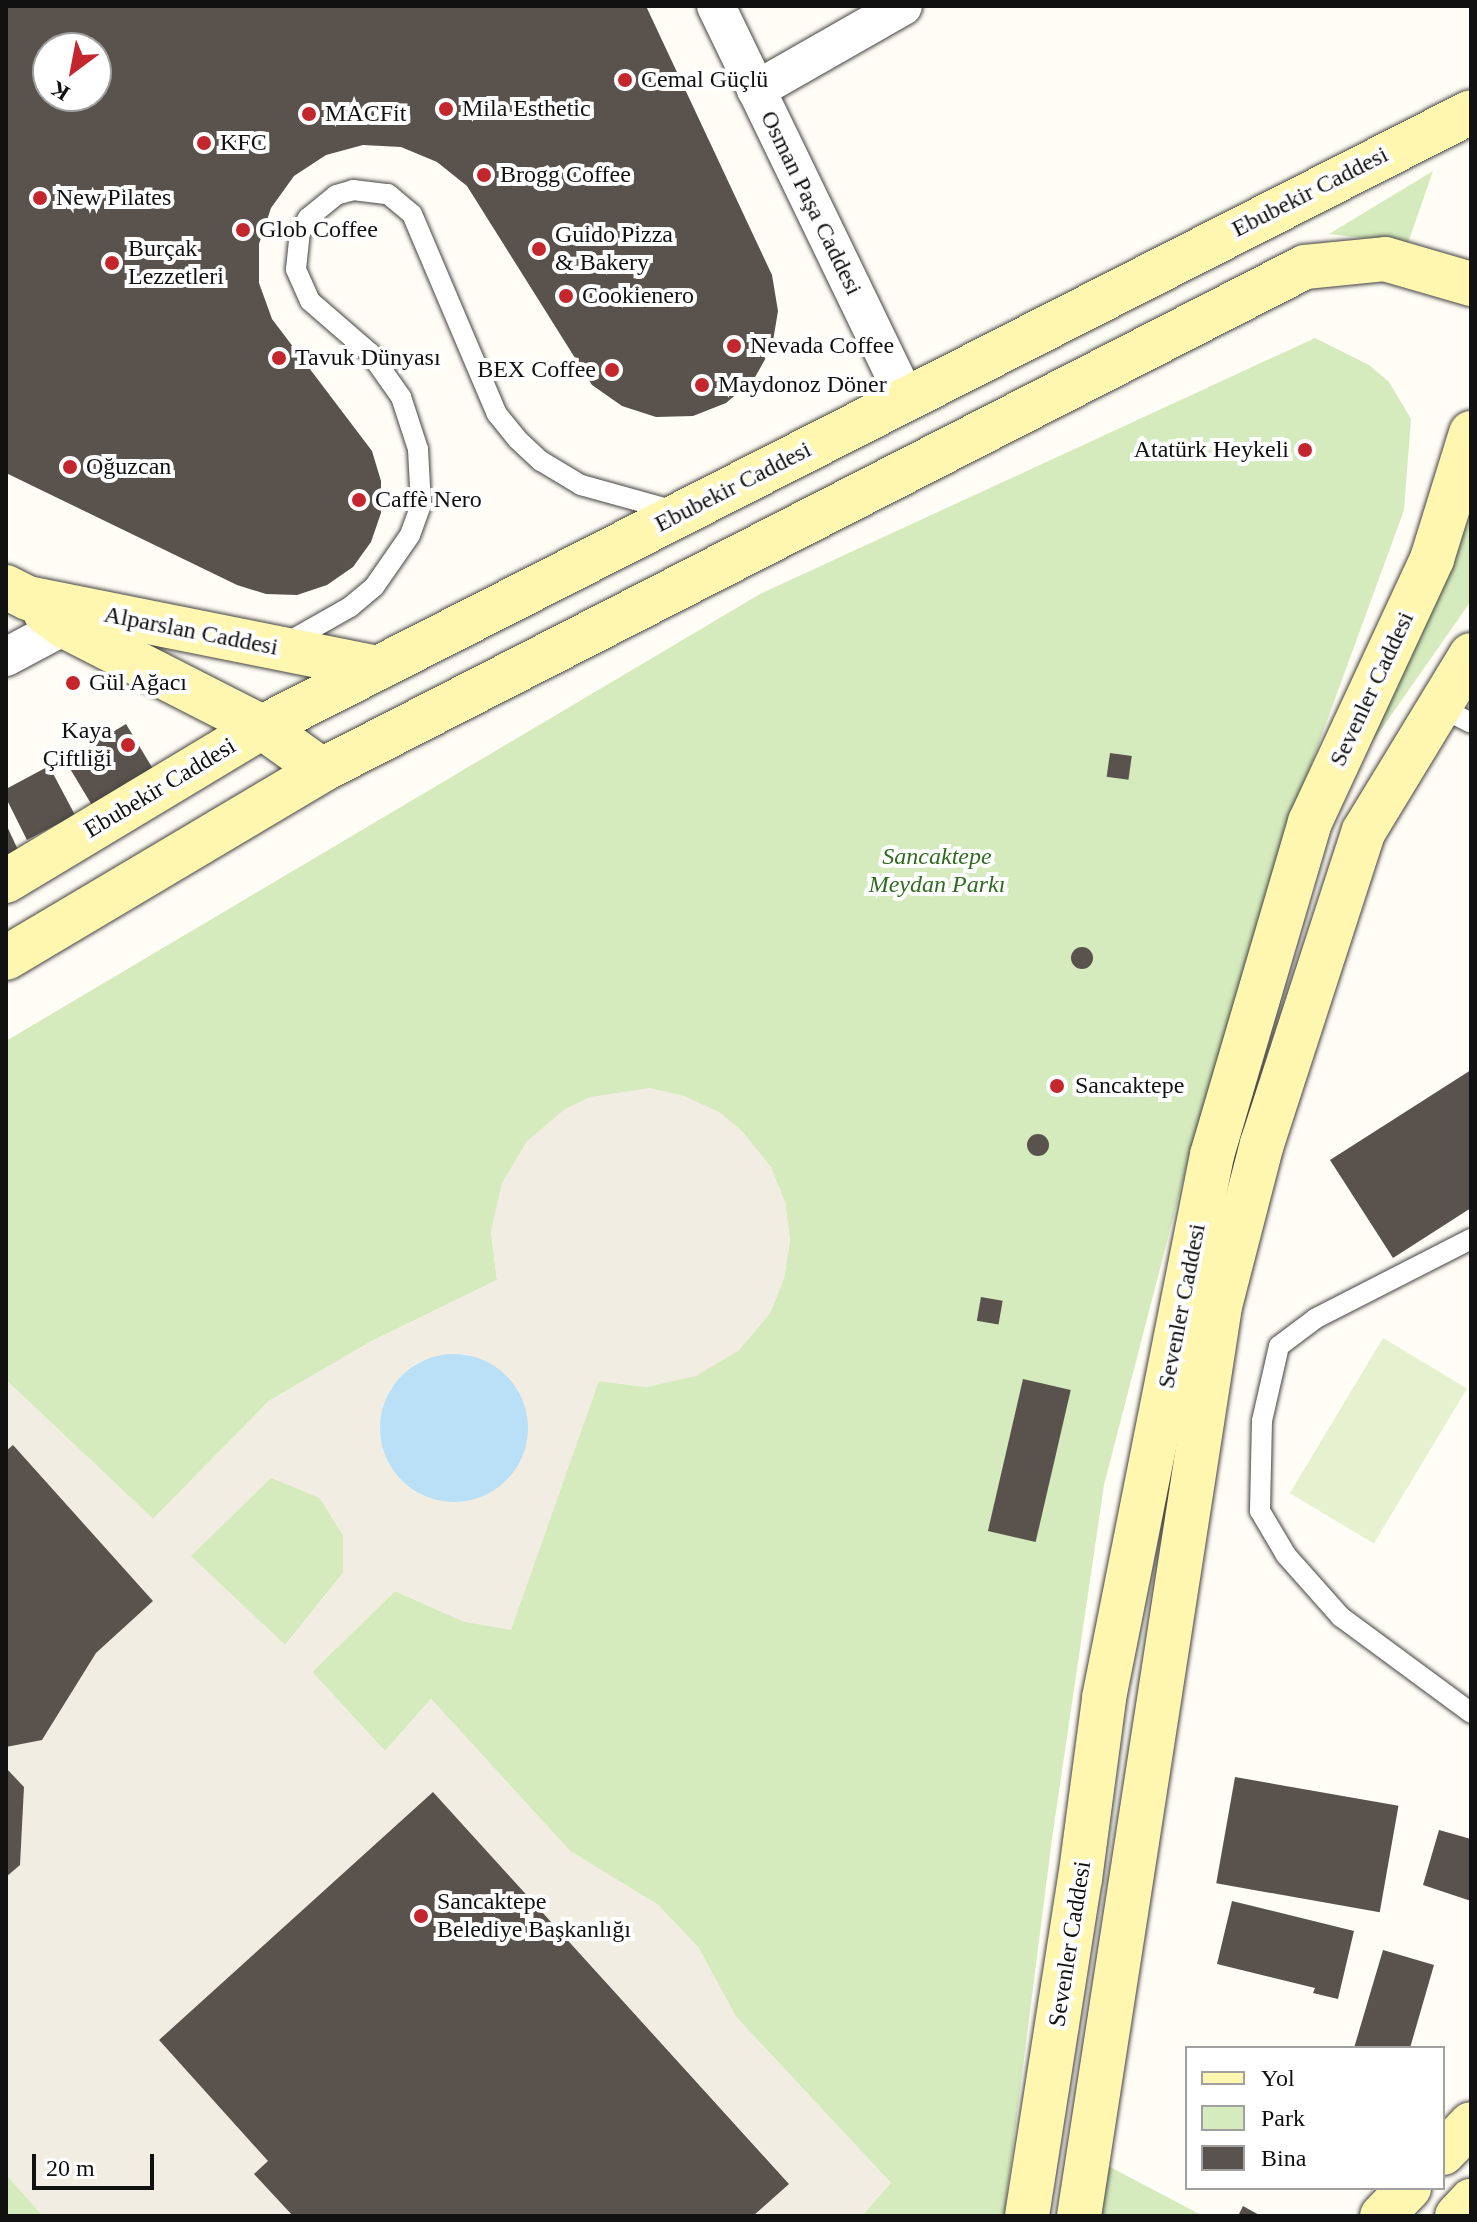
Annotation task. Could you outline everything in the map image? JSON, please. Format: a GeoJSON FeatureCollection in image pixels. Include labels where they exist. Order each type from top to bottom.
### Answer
{"type":"FeatureCollection","features":[{"type":"Feature","properties":{"kind":"main road","name":"Ebubekir Caddesi"},"geometry":{"type":"LineString","coordinates":[[6,881],[262,727],[1471,112]]}},
{"type":"Feature","properties":{"kind":"main road"},"geometry":{"type":"LineString","coordinates":[[6,958],[322,770],[1305,267],[1385,259],[1471,284]]}},
{"type":"Feature","properties":{"kind":"main road","name":"Sevenler Caddesi"},"geometry":{"type":"LineString","coordinates":[[1027,2216],[1080,1879],[1104,1698],[1212,1155],[1310,822],[1432,559],[1471,433]]}},
{"type":"Feature","properties":{"kind":"main road"},"geometry":{"type":"LineString","coordinates":[[17,592],[64,626],[262,727],[322,770]]}},
{"type":"Feature","properties":{"kind":"main road","name":"Alparslan Caddesi"},"geometry":{"type":"LineString","coordinates":[[17,592],[378,668]]}},
{"type":"Feature","properties":{"kind":"main road","name":"Sevenler Caddesi"},"geometry":{"type":"LineString","coordinates":[[1079,2216],[1220,1306],[1262,1144],[1364,831],[1455,715],[1471,655]]}},
{"type":"Feature","properties":{"kind":"main road"},"geometry":{"type":"LineString","coordinates":[[1445,2151],[1471,2124]]}},
{"type":"Feature","properties":{"kind":"main road"},"geometry":{"type":"LineString","coordinates":[[1382,2216],[1407,2190]]}},
{"type":"Feature","properties":{"kind":"main road"},"geometry":{"type":"LineString","coordinates":[[1457,2216],[1471,2201]]}},
{"type":"Feature","properties":{"kind":"street","name":"Osman Paşa Caddesi"},"geometry":{"type":"LineString","coordinates":[[716,6],[906,399]]}},
{"type":"Feature","properties":{"kind":"street"},"geometry":{"type":"LineString","coordinates":[[756,90],[903,6]]}},
{"type":"Feature","properties":{"kind":"street"},"geometry":{"type":"LineString","coordinates":[[6,657],[64,626]]}},
{"type":"Feature","properties":{"kind":"lane"},"geometry":{"type":"LineString","coordinates":[[277,648],[350,607],[374,587],[410,535],[421,505],[418,449],[401,397],[370,353],[310,301],[296,269],[296,251],[304,225],[321,205],[336,195],[353,190],[388,194],[412,214],[497,414],[517,439],[541,461],[581,485],[683,513]]}},
{"type":"Feature","properties":{"kind":"lane"},"geometry":{"type":"LineString","coordinates":[[1471,1239],[1315,1319],[1279,1346],[1262,1421],[1260,1511],[1286,1555],[1341,1617],[1471,1713]]}},
{"type":"Feature","properties":{"kind":"green space"},"geometry":{"type":"Polygon","coordinates":[[[1433,171],[1408,243],[1329,234],[1433,171]]]}},
{"type":"Feature","properties":{"kind":"green space","name":"Sancaktepe Meydan Parkı"},"geometry":{"type":"Polygon","coordinates":[[[1315,338],[1369,365],[1389,382],[1411,419],[1404,510],[1293,814],[1186,1168],[1104,1485],[1052,1839],[1004,2216],[862,2216],[890,2182],[736,2017],[698,1947],[658,1905],[570,1851],[431,1699],[385,1751],[312,1672],[395,1591],[465,1622],[599,1381],[647,1387],[738,1351],[770,1313],[784,1278],[790,1240],[785,1202],[491,1231],[497,1280],[370,1342],[269,1401],[153,1519],[6,1380],[6,1041],[760,594],[1315,338]]]}},
{"type":"Feature","properties":{"kind":"green space"},"geometry":{"type":"Polygon","coordinates":[[[1471,513],[1471,601],[1350,774],[1471,513]]]}},
{"type":"Feature","properties":{"kind":"green space"},"geometry":{"type":"Polygon","coordinates":[[[1383,1338],[1467,1388],[1374,1544],[1290,1493],[1383,1338]]]}},
{"type":"Feature","properties":{"kind":"green space"},"geometry":{"type":"Polygon","coordinates":[[[271,1477],[320,1498],[343,1535],[343,1573],[285,1645],[190,1556],[271,1477]]]}},
{"type":"Feature","properties":{"kind":"green space"},"geometry":{"type":"Polygon","coordinates":[[[1097,2160],[1203,2216],[1093,2216],[1097,2160]]]}},
{"type":"Feature","properties":{"kind":"green space"},"geometry":{"type":"Polygon","coordinates":[[[6,2174],[43,2216],[6,2216],[6,2174]]]}},
{"type":"Feature","properties":{"kind":"shaded area"},"geometry":{"type":"Polygon","coordinates":[[[650,1088],[684,1096],[719,1112],[741,1130],[771,1167],[785,1202],[790,1240],[784,1278],[770,1313],[738,1351],[696,1376],[647,1387],[599,1381],[511,1630],[465,1622],[395,1591],[312,1672],[385,1751],[431,1699],[570,1851],[658,1905],[698,1947],[736,2017],[891,2183],[862,2216],[753,2216],[789,2183],[433,1792],[159,2040],[268,2161],[255,2174],[293,2216],[43,2216],[6,2174],[6,1877],[20,1864],[24,1787],[6,1768],[6,1747],[43,1739],[96,1653],[153,1601],[13,1446],[6,1451],[6,1380],[153,1519],[269,1401],[370,1342],[497,1280],[491,1231],[502,1183],[527,1141],[565,1109],[590,1097],[650,1088]],[[466,1354],[415,1364],[390,1389],[477,1498],[508,1479],[520,1395],[497,1368],[466,1354]],[[271,1478],[191,1556],[285,1645],[343,1573],[343,1535],[320,1498],[271,1478]]]}},
{"type":"Feature","properties":{"kind":"water"},"geometry":{"type":"Polygon","coordinates":[[[454,1354],[482,1360],[506,1376],[522,1400],[528,1428],[522,1456],[506,1480],[482,1496],[454,1502],[426,1496],[402,1480],[386,1456],[380,1428],[386,1400],[402,1376],[426,1360],[454,1354]]]}},
{"type":"Feature","properties":{"kind":"building"},"geometry":{"type":"Polygon","coordinates":[[[6,6],[646,6],[772,275],[778,311],[772,347],[754,379],[726,403],[693,416],[656,417],[622,406],[592,385],[467,186],[437,162],[401,147],[363,145],[326,155],[294,176],[271,208],[259,244],[259,283],[272,319],[372,451],[381,481],[381,513],[371,542],[353,567],[327,585],[297,595],[266,594],[237,585],[6,473],[6,6]]]}},
{"type":"Feature","properties":{"kind":"building"},"geometry":{"type":"Polygon","coordinates":[[[126,724],[155,772],[94,809],[65,761],[126,724]]]}},
{"type":"Feature","properties":{"kind":"building"},"geometry":{"type":"Polygon","coordinates":[[[1110,753],[1132,756],[1128,780],[1107,777],[1110,753]]]}},
{"type":"Feature","properties":{"kind":"building"},"geometry":{"type":"Polygon","coordinates":[[[49,766],[75,815],[27,840],[6,798],[6,789],[49,766]]]}},
{"type":"Feature","properties":{"kind":"building"},"geometry":{"type":"Polygon","coordinates":[[[6,824],[18,850],[6,856],[6,824]]]}},
{"type":"Feature","properties":{"kind":"building"},"geometry":{"type":"Polygon","coordinates":[[[1082,947],[1093,958],[1082,969],[1071,958],[1082,947]]]}},
{"type":"Feature","properties":{"kind":"building"},"geometry":{"type":"Polygon","coordinates":[[[1471,1070],[1471,1208],[1393,1258],[1330,1160],[1471,1070]]]}},
{"type":"Feature","properties":{"kind":"building"},"geometry":{"type":"Polygon","coordinates":[[[1038,1134],[1046,1137],[1049,1145],[1046,1153],[1038,1156],[1030,1153],[1027,1145],[1030,1137],[1038,1134]]]}},
{"type":"Feature","properties":{"kind":"building"},"geometry":{"type":"Polygon","coordinates":[[[981,1297],[1003,1301],[998,1324],[977,1321],[981,1297]]]}},
{"type":"Feature","properties":{"kind":"building"},"geometry":{"type":"Polygon","coordinates":[[[1023,1379],[1071,1390],[1036,1542],[988,1531],[1023,1379]]]}},
{"type":"Feature","properties":{"kind":"building"},"geometry":{"type":"Polygon","coordinates":[[[13,1445],[153,1601],[96,1653],[42,1740],[6,1747],[6,1451],[13,1445]]]}},
{"type":"Feature","properties":{"kind":"building"},"geometry":{"type":"Polygon","coordinates":[[[6,1768],[24,1787],[20,1865],[6,1877],[6,1768]]]}},
{"type":"Feature","properties":{"kind":"building"},"geometry":{"type":"Polygon","coordinates":[[[1235,1777],[1398,1806],[1380,1912],[1216,1883],[1235,1777]]]}},
{"type":"Feature","properties":{"kind":"building","name":"Sancaktepe Belediye Başkanlığı"},"geometry":{"type":"Polygon","coordinates":[[[433,1792],[789,2184],[753,2216],[293,2216],[254,2174],[268,2161],[159,2040],[433,1792]]]}},
{"type":"Feature","properties":{"kind":"building"},"geometry":{"type":"Polygon","coordinates":[[[1439,1830],[1471,1839],[1471,1901],[1423,1885],[1439,1830]]]}},
{"type":"Feature","properties":{"kind":"building"},"geometry":{"type":"Polygon","coordinates":[[[1232,1901],[1354,1931],[1338,1999],[1313,1993],[1315,1988],[1217,1964],[1232,1901]]]}},
{"type":"Feature","properties":{"kind":"building"},"geometry":{"type":"Polygon","coordinates":[[[1383,1950],[1434,1965],[1411,2046],[1355,2046],[1383,1950]]]}},
{"type":"Feature","properties":{"kind":"building"},"geometry":{"type":"Polygon","coordinates":[[[1243,2206],[1261,2216],[1238,2216],[1243,2206]]]}},
{"type":"Feature","properties":{"kind":"place","name":"Cemal Güçlü"},"geometry":{"type":"Point","coordinates":[625,80]}},
{"type":"Feature","properties":{"kind":"place","name":"Mila Esthetic"},"geometry":{"type":"Point","coordinates":[446,109]}},
{"type":"Feature","properties":{"kind":"place","name":"MACFit"},"geometry":{"type":"Point","coordinates":[309,114]}},
{"type":"Feature","properties":{"kind":"place","name":"KFC"},"geometry":{"type":"Point","coordinates":[204,143]}},
{"type":"Feature","properties":{"kind":"place","name":"Brogg Coffee"},"geometry":{"type":"Point","coordinates":[484,175]}},
{"type":"Feature","properties":{"kind":"place","name":"New Pilates"},"geometry":{"type":"Point","coordinates":[40,198]}},
{"type":"Feature","properties":{"kind":"place","name":"Glob Coffee"},"geometry":{"type":"Point","coordinates":[243,230]}},
{"type":"Feature","properties":{"kind":"place","name":"Guido Pizza & Bakery"},"geometry":{"type":"Point","coordinates":[539,249]}},
{"type":"Feature","properties":{"kind":"place","name":"Burçak Lezzetleri"},"geometry":{"type":"Point","coordinates":[112,263]}},
{"type":"Feature","properties":{"kind":"place","name":"Cookienero"},"geometry":{"type":"Point","coordinates":[566,296]}},
{"type":"Feature","properties":{"kind":"place","name":"Nevada Coffee"},"geometry":{"type":"Point","coordinates":[734,346]}},
{"type":"Feature","properties":{"kind":"place","name":"Tavuk Dünyası"},"geometry":{"type":"Point","coordinates":[279,358]}},
{"type":"Feature","properties":{"kind":"place","name":"BEX Coffee"},"geometry":{"type":"Point","coordinates":[612,370]}},
{"type":"Feature","properties":{"kind":"place","name":"Maydonoz Döner"},"geometry":{"type":"Point","coordinates":[702,385]}},
{"type":"Feature","properties":{"kind":"place","name":"Atatürk Heykeli"},"geometry":{"type":"Point","coordinates":[1305,450]}},
{"type":"Feature","properties":{"kind":"place","name":"Oğuzcan"},"geometry":{"type":"Point","coordinates":[70,467]}},
{"type":"Feature","properties":{"kind":"place","name":"Caffè Nero"},"geometry":{"type":"Point","coordinates":[359,500]}},
{"type":"Feature","properties":{"kind":"place","name":"Gül Ağacı"},"geometry":{"type":"Point","coordinates":[73,683]}},
{"type":"Feature","properties":{"kind":"place","name":"Kaya Çiftliği"},"geometry":{"type":"Point","coordinates":[128,745]}},
{"type":"Feature","properties":{"kind":"place","name":"Sancaktepe"},"geometry":{"type":"Point","coordinates":[1057,1086]}},
{"type":"Feature","properties":{"kind":"place","name":"Sancaktepe Belediye Başkanlığı"},"geometry":{"type":"Point","coordinates":[421,1916]}}]}
